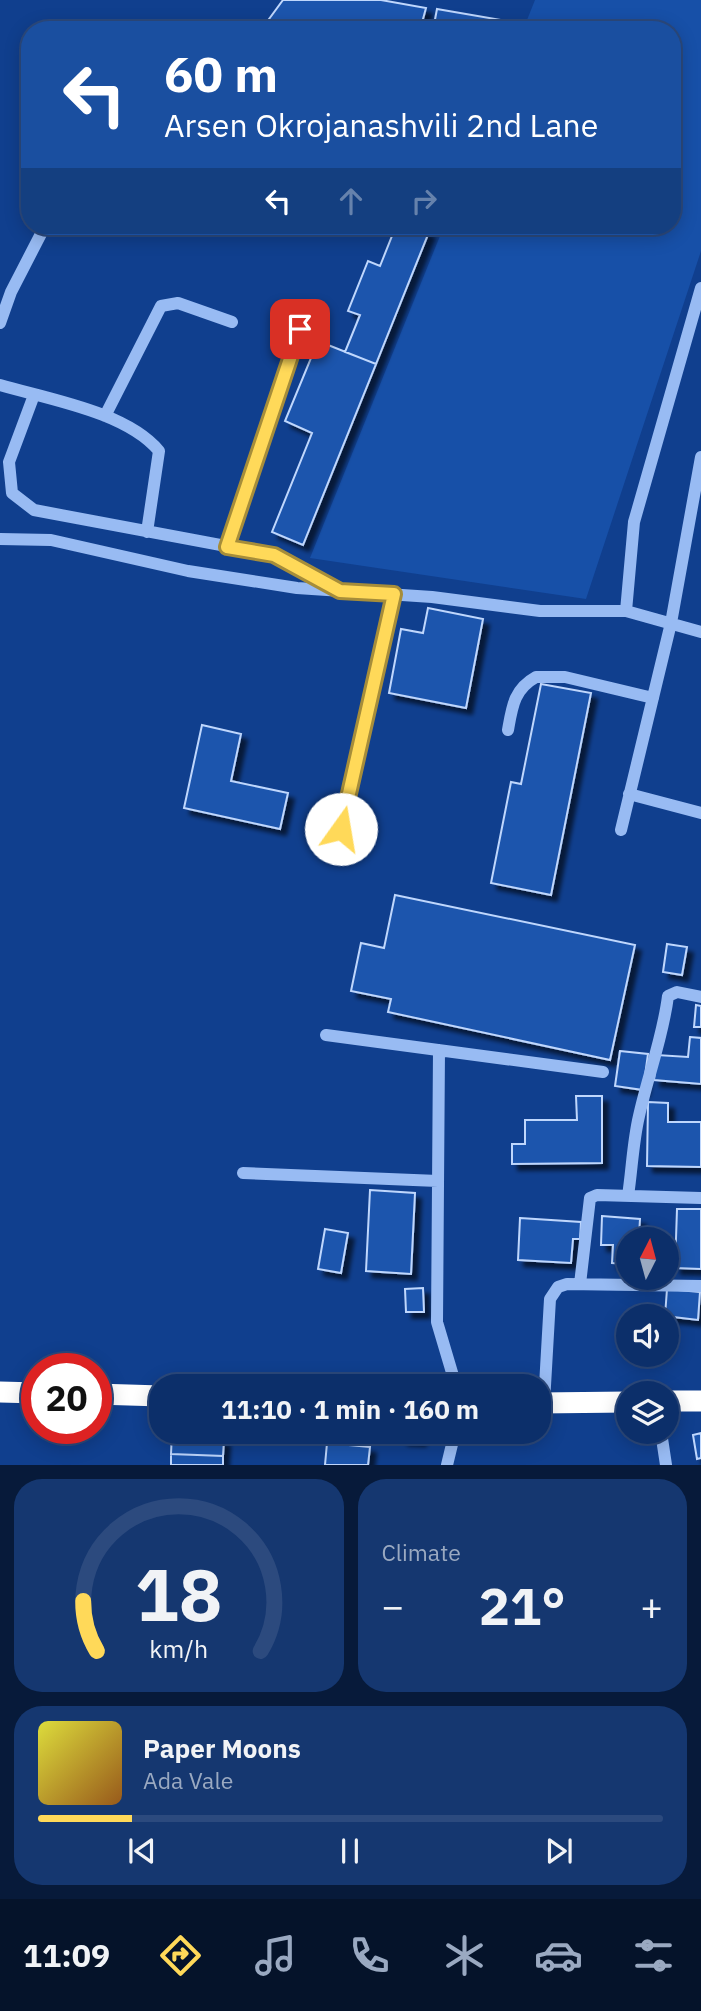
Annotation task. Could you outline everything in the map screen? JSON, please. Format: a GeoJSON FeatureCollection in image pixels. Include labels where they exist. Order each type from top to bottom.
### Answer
{"type":"FeatureCollection","features":[{"type":"Feature","properties":{"kind":"highway"},"geometry":{"type":"LineString","coordinates":[[0,1392],[21,1393]]}},
{"type":"Feature","properties":{"kind":"highway"},"geometry":{"type":"LineString","coordinates":[[112,1394],[149,1396]]}},
{"type":"Feature","properties":{"kind":"highway"},"geometry":{"type":"LineString","coordinates":[[679,1401],[701,1401]]}},
{"type":"Feature","properties":{"kind":"highway"},"geometry":{"type":"LineString","coordinates":[[551,1403],[616,1402]]}},
{"type":"Feature","properties":{"kind":"street"},"geometry":{"type":"LineString","coordinates":[[0,323],[11,292],[40,235]]}},
{"type":"Feature","properties":{"kind":"street"},"geometry":{"type":"LineString","coordinates":[[626,611],[634,522],[701,288]]}},
{"type":"Feature","properties":{"kind":"street"},"geometry":{"type":"LineString","coordinates":[[105,416],[161,306],[178,303],[232,322]]}},
{"type":"Feature","properties":{"kind":"street"},"geometry":{"type":"LineString","coordinates":[[227,547],[300,329]]}},
{"type":"Feature","properties":{"kind":"street"},"geometry":{"type":"LineString","coordinates":[[0,385],[105,416],[148,437],[159,451],[147,532]]}},
{"type":"Feature","properties":{"kind":"street"},"geometry":{"type":"LineString","coordinates":[[34,395],[9,462],[12,493],[34,510],[274,555],[340,591]]}},
{"type":"Feature","properties":{"kind":"street"},"geometry":{"type":"LineString","coordinates":[[621,830],[671,623],[701,457]]}},
{"type":"Feature","properties":{"kind":"street"},"geometry":{"type":"LineString","coordinates":[[0,539],[51,540],[188,571],[297,588],[394,594],[540,611],[626,611],[701,632]]}},
{"type":"Feature","properties":{"kind":"street"},"geometry":{"type":"LineString","coordinates":[[341,829],[394,594]]}},
{"type":"Feature","properties":{"kind":"street"},"geometry":{"type":"LineString","coordinates":[[508,730],[512,703],[518,692],[536,677],[565,677],[653,698]]}},
{"type":"Feature","properties":{"kind":"street"},"geometry":{"type":"LineString","coordinates":[[629,794],[701,813]]}},
{"type":"Feature","properties":{"kind":"street"},"geometry":{"type":"LineString","coordinates":[[628,1196],[638,1120],[653,1056],[663,1036],[668,996],[677,992],[701,998]]}},
{"type":"Feature","properties":{"kind":"street"},"geometry":{"type":"LineString","coordinates":[[326,1035],[603,1072]]}},
{"type":"Feature","properties":{"kind":"street"},"geometry":{"type":"LineString","coordinates":[[439,1050],[437,1322],[452,1374]]}},
{"type":"Feature","properties":{"kind":"street"},"geometry":{"type":"LineString","coordinates":[[243,1173],[438,1181]]}},
{"type":"Feature","properties":{"kind":"street"},"geometry":{"type":"LineString","coordinates":[[580,1284],[590,1198],[701,1198]]}},
{"type":"Feature","properties":{"kind":"street"},"geometry":{"type":"LineString","coordinates":[[544,1374],[550,1299],[558,1287],[580,1284],[701,1286]]}},
{"type":"Feature","properties":{"kind":"street"},"geometry":{"type":"LineString","coordinates":[[447,1465],[452,1444]]}},
{"type":"Feature","properties":{"kind":"street"},"geometry":{"type":"LineString","coordinates":[[663,1444],[666,1465]]}},
{"type":"Feature","properties":{"kind":"shaded area"},"geometry":{"type":"Polygon","coordinates":[[[535,0],[701,0],[701,251],[586,599],[310,558],[440,235],[681,235],[681,21],[527,21],[535,0]]]}},
{"type":"Feature","properties":{"kind":"building"},"geometry":{"type":"Polygon","coordinates":[[[283,0],[381,0],[426,8],[422,21],[268,21],[283,0]]]}},
{"type":"Feature","properties":{"kind":"building"},"geometry":{"type":"Polygon","coordinates":[[[437,9],[506,21],[435,21],[437,9]]]}},
{"type":"Feature","properties":{"kind":"building"},"geometry":{"type":"Polygon","coordinates":[[[392,235],[428,235],[376,364],[345,352],[360,315],[348,311],[368,261],[380,266],[392,235]]]}},
{"type":"Feature","properties":{"kind":"building"},"geometry":{"type":"Polygon","coordinates":[[[318,341],[376,364],[303,545],[272,532],[312,433],[285,421],[318,341]]]}},
{"type":"Feature","properties":{"kind":"building"},"geometry":{"type":"Polygon","coordinates":[[[428,608],[483,619],[466,708],[389,693],[401,629],[423,633],[428,608]]]}},
{"type":"Feature","properties":{"kind":"building"},"geometry":{"type":"Polygon","coordinates":[[[541,684],[591,693],[551,895],[491,883],[511,782],[521,784],[541,684]]]}},
{"type":"Feature","properties":{"kind":"building"},"geometry":{"type":"Polygon","coordinates":[[[202,725],[241,734],[231,781],[288,793],[280,829],[184,808],[202,725]]]}},
{"type":"Feature","properties":{"kind":"building"},"geometry":{"type":"Polygon","coordinates":[[[395,895],[635,945],[610,1060],[388,1012],[391,999],[351,991],[361,943],[384,948],[395,895]]]}},
{"type":"Feature","properties":{"kind":"building"},"geometry":{"type":"Polygon","coordinates":[[[667,944],[687,947],[682,975],[663,972],[667,944]]]}},
{"type":"Feature","properties":{"kind":"building"},"geometry":{"type":"Polygon","coordinates":[[[696,1005],[701,1006],[701,1027],[694,1027],[696,1005]]]}},
{"type":"Feature","properties":{"kind":"building"},"geometry":{"type":"Polygon","coordinates":[[[690,1037],[701,1038],[701,1084],[654,1080],[657,1055],[688,1057],[690,1037]]]}},
{"type":"Feature","properties":{"kind":"building"},"geometry":{"type":"Polygon","coordinates":[[[620,1051],[648,1054],[643,1090],[615,1086],[620,1051]]]}},
{"type":"Feature","properties":{"kind":"building"},"geometry":{"type":"Polygon","coordinates":[[[576,1096],[602,1096],[602,1163],[512,1164],[512,1144],[525,1144],[525,1120],[577,1120],[576,1096]]]}},
{"type":"Feature","properties":{"kind":"building"},"geometry":{"type":"Polygon","coordinates":[[[648,1102],[668,1103],[668,1122],[701,1122],[701,1167],[647,1166],[648,1102]]]}},
{"type":"Feature","properties":{"kind":"building"},"geometry":{"type":"Polygon","coordinates":[[[370,1190],[415,1193],[411,1274],[366,1271],[370,1190]]]}},
{"type":"Feature","properties":{"kind":"building"},"geometry":{"type":"Polygon","coordinates":[[[677,1209],[701,1209],[701,1269],[679,1268],[679,1227],[676,1227],[677,1209]]]}},
{"type":"Feature","properties":{"kind":"building"},"geometry":{"type":"Polygon","coordinates":[[[602,1216],[640,1219],[640,1227],[616,1227],[616,1263],[612,1263],[613,1245],[601,1245],[602,1216]]]}},
{"type":"Feature","properties":{"kind":"building"},"geometry":{"type":"Polygon","coordinates":[[[520,1218],[581,1222],[580,1239],[573,1239],[571,1263],[518,1260],[520,1218]]]}},
{"type":"Feature","properties":{"kind":"building"},"geometry":{"type":"Polygon","coordinates":[[[325,1229],[348,1233],[341,1273],[318,1269],[325,1229]]]}},
{"type":"Feature","properties":{"kind":"building"},"geometry":{"type":"Polygon","coordinates":[[[423,1288],[424,1312],[406,1312],[405,1289],[423,1288]]]}},
{"type":"Feature","properties":{"kind":"building"},"geometry":{"type":"Polygon","coordinates":[[[667,1290],[700,1292],[698,1320],[679,1318],[679,1304],[666,1304],[667,1290]]]}},
{"type":"Feature","properties":{"kind":"building"},"geometry":{"type":"Polygon","coordinates":[[[701,1433],[701,1458],[697,1459],[693,1435],[701,1433]]]}},
{"type":"Feature","properties":{"kind":"building"},"geometry":{"type":"Polygon","coordinates":[[[171,1444],[224,1444],[223,1456],[171,1454],[171,1444]]]}},
{"type":"Feature","properties":{"kind":"building"},"geometry":{"type":"Polygon","coordinates":[[[327,1444],[370,1447],[368,1465],[325,1465],[327,1444]]]}},
{"type":"Feature","properties":{"kind":"building"},"geometry":{"type":"Polygon","coordinates":[[[171,1454],[223,1456],[223,1465],[171,1465],[171,1454]]]}},
{"type":"Feature","properties":{"kind":"route"},"geometry":{"type":"LineString","coordinates":[[300,329],[227,547],[274,555],[340,591],[394,594],[341,829]]}}]}
